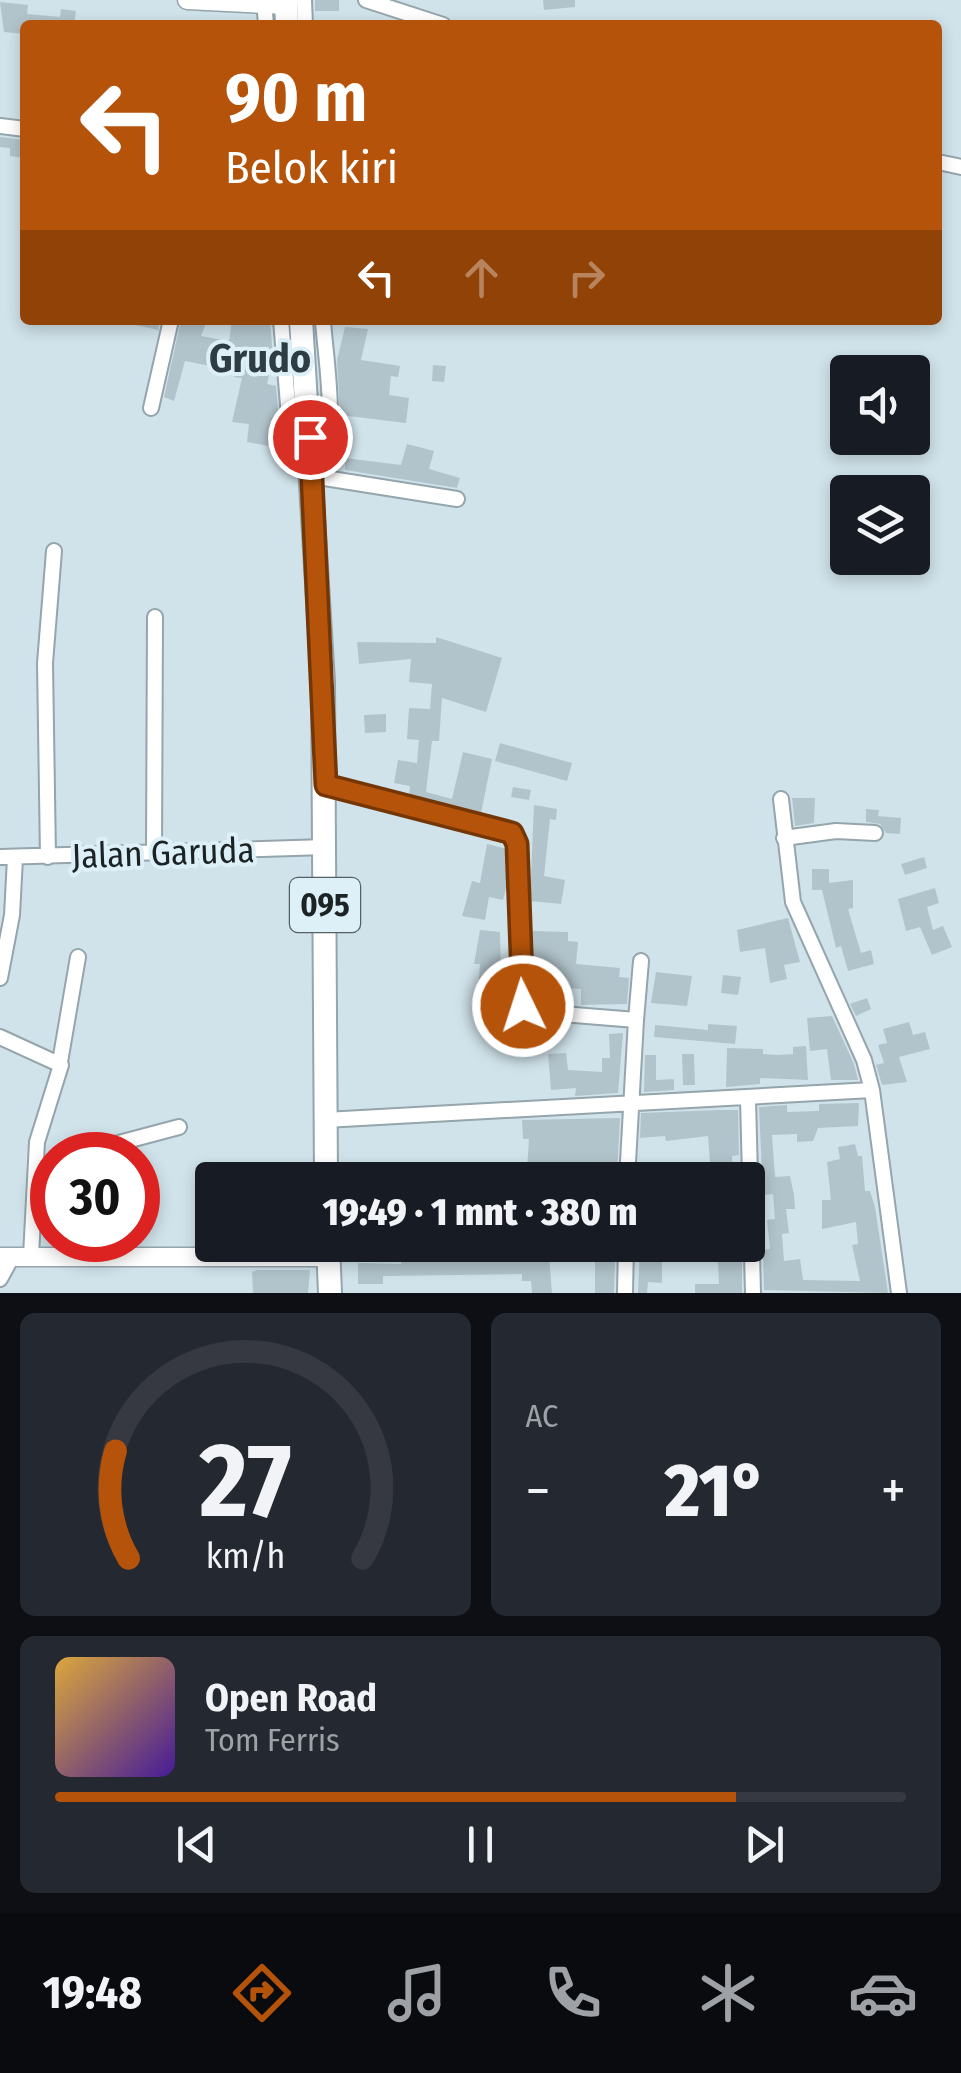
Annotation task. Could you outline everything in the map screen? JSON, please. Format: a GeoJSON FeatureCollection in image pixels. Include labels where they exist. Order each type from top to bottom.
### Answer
{"type":"FeatureCollection","features":[{"type":"Feature","properties":{"kind":"main road","name":"095"},"geometry":{"type":"LineString","coordinates":[[301,325],[326,785],[326,1162]]}},
{"type":"Feature","properties":{"kind":"main road"},"geometry":{"type":"LineString","coordinates":[[329,1262],[330,1293]]}},
{"type":"Feature","properties":{"kind":"street"},"geometry":{"type":"LineString","coordinates":[[187,0],[282,6]]}},
{"type":"Feature","properties":{"kind":"street"},"geometry":{"type":"LineString","coordinates":[[366,0],[427,20]]}},
{"type":"Feature","properties":{"kind":"street"},"geometry":{"type":"LineString","coordinates":[[151,408],[170,325]]}},
{"type":"Feature","properties":{"kind":"street"},"geometry":{"type":"LineString","coordinates":[[281,325],[292,452],[300,466],[312,476],[457,498]]}},
{"type":"Feature","properties":{"kind":"street"},"geometry":{"type":"LineString","coordinates":[[312,476],[323,468],[330,447],[324,325]]}},
{"type":"Feature","properties":{"kind":"street"},"geometry":{"type":"LineString","coordinates":[[48,856],[45,663],[54,551]]}},
{"type":"Feature","properties":{"kind":"street"},"geometry":{"type":"LineString","coordinates":[[154,617],[154,852]]}},
{"type":"Feature","properties":{"kind":"street"},"geometry":{"type":"LineString","coordinates":[[326,785],[512,833],[517,844],[516,908],[525,1011],[636,1020]]}},
{"type":"Feature","properties":{"kind":"street"},"geometry":{"type":"LineString","coordinates":[[780,799],[793,902],[864,1060],[872,1090],[898,1293]]}},
{"type":"Feature","properties":{"kind":"street"},"geometry":{"type":"LineString","coordinates":[[784,838],[836,831],[875,833]]}},
{"type":"Feature","properties":{"kind":"street","name":"Jalan Garuda"},"geometry":{"type":"LineString","coordinates":[[8,857],[326,847]]}},
{"type":"Feature","properties":{"kind":"street"},"geometry":{"type":"LineString","coordinates":[[0,978],[12,916],[8,857]]}},
{"type":"Feature","properties":{"kind":"street"},"geometry":{"type":"LineString","coordinates":[[0,1279],[14,1257],[37,1142],[60,1062],[78,957]]}},
{"type":"Feature","properties":{"kind":"street"},"geometry":{"type":"LineString","coordinates":[[627,1162],[628,1104],[641,962]]}},
{"type":"Feature","properties":{"kind":"street"},"geometry":{"type":"LineString","coordinates":[[0,1037],[60,1062]]}},
{"type":"Feature","properties":{"kind":"street"},"geometry":{"type":"LineString","coordinates":[[325,1120],[872,1090]]}},
{"type":"Feature","properties":{"kind":"street"},"geometry":{"type":"LineString","coordinates":[[748,1099],[754,1293]]}},
{"type":"Feature","properties":{"kind":"street"},"geometry":{"type":"LineString","coordinates":[[160,1132],[179,1127]]}},
{"type":"Feature","properties":{"kind":"street"},"geometry":{"type":"LineString","coordinates":[[160,1248],[195,1249]]}},
{"type":"Feature","properties":{"kind":"street"},"geometry":{"type":"LineString","coordinates":[[625,1293],[626,1262]]}},
{"type":"Feature","properties":{"kind":"building"},"geometry":{"type":"Polygon","coordinates":[[[315,0],[339,0],[339,11],[315,11],[315,0]]]}},
{"type":"Feature","properties":{"kind":"building"},"geometry":{"type":"Polygon","coordinates":[[[543,0],[575,0],[575,7],[544,10],[543,0]]]}},
{"type":"Feature","properties":{"kind":"building"},"geometry":{"type":"Polygon","coordinates":[[[0,2],[28,5],[27,14],[60,17],[61,9],[76,11],[75,20],[20,20],[20,34],[4,32],[0,2]]]}},
{"type":"Feature","properties":{"kind":"building"},"geometry":{"type":"Polygon","coordinates":[[[0,137],[20,139],[20,157],[10,156],[10,148],[0,147],[0,137]]]}},
{"type":"Feature","properties":{"kind":"building"},"geometry":{"type":"Polygon","coordinates":[[[180,325],[205,325],[201,336],[229,341],[231,325],[270,325],[273,357],[267,384],[276,386],[279,420],[277,429],[271,428],[268,446],[247,442],[249,424],[232,422],[242,378],[234,377],[235,371],[185,361],[174,401],[164,397],[180,325]]]}},
{"type":"Feature","properties":{"kind":"building"},"geometry":{"type":"Polygon","coordinates":[[[345,327],[368,329],[361,360],[400,366],[398,377],[391,376],[389,395],[409,398],[406,423],[340,415],[337,360],[345,327]]]}},
{"type":"Feature","properties":{"kind":"building"},"geometry":{"type":"Polygon","coordinates":[[[433,365],[446,366],[444,382],[432,381],[433,365]]]}},
{"type":"Feature","properties":{"kind":"building"},"geometry":{"type":"Polygon","coordinates":[[[407,444],[434,451],[429,469],[460,478],[457,488],[345,470],[345,458],[401,465],[407,444]]]}},
{"type":"Feature","properties":{"kind":"building"},"geometry":{"type":"Polygon","coordinates":[[[436,637],[502,658],[486,712],[442,698],[439,741],[432,741],[426,792],[452,799],[463,752],[492,759],[481,813],[409,795],[410,786],[394,783],[398,760],[417,763],[419,740],[407,739],[409,708],[430,709],[432,684],[409,682],[411,659],[359,664],[357,642],[436,643],[436,637]]]}},
{"type":"Feature","properties":{"kind":"building"},"geometry":{"type":"Polygon","coordinates":[[[386,714],[386,732],[365,733],[364,715],[386,714]]]}},
{"type":"Feature","properties":{"kind":"building"},"geometry":{"type":"Polygon","coordinates":[[[500,743],[572,763],[567,781],[495,761],[500,743]]]}},
{"type":"Feature","properties":{"kind":"building"},"geometry":{"type":"Polygon","coordinates":[[[513,787],[531,790],[529,800],[511,797],[513,787]]]}},
{"type":"Feature","properties":{"kind":"building"},"geometry":{"type":"Polygon","coordinates":[[[792,798],[815,798],[814,823],[795,826],[792,798]]]}},
{"type":"Feature","properties":{"kind":"building"},"geometry":{"type":"Polygon","coordinates":[[[534,805],[557,809],[556,820],[550,819],[544,876],[565,880],[561,904],[530,901],[534,805]]]}},
{"type":"Feature","properties":{"kind":"building"},"geometry":{"type":"Polygon","coordinates":[[[866,809],[879,810],[878,816],[901,818],[900,834],[886,833],[880,824],[866,822],[866,809]]]}},
{"type":"Feature","properties":{"kind":"building"},"geometry":{"type":"Polygon","coordinates":[[[487,844],[507,849],[509,877],[503,900],[489,897],[485,920],[462,916],[472,881],[480,883],[487,844]]]}},
{"type":"Feature","properties":{"kind":"building"},"geometry":{"type":"Polygon","coordinates":[[[924,857],[927,868],[905,875],[901,864],[924,857]]]}},
{"type":"Feature","properties":{"kind":"building"},"geometry":{"type":"Polygon","coordinates":[[[812,869],[829,869],[829,883],[853,880],[853,908],[848,909],[861,953],[871,950],[874,964],[848,971],[841,946],[836,948],[822,890],[812,890],[812,869]]]}},
{"type":"Feature","properties":{"kind":"building"},"geometry":{"type":"Polygon","coordinates":[[[935,888],[939,903],[927,907],[933,930],[943,926],[952,947],[932,955],[920,927],[906,931],[898,899],[935,888]]]}},
{"type":"Feature","properties":{"kind":"building"},"geometry":{"type":"Polygon","coordinates":[[[788,918],[800,962],[784,965],[787,979],[770,983],[765,948],[740,952],[737,930],[788,918]]]}},
{"type":"Feature","properties":{"kind":"building"},"geometry":{"type":"Polygon","coordinates":[[[480,930],[500,932],[501,976],[509,976],[511,997],[478,995],[480,964],[474,964],[480,930]]]}},
{"type":"Feature","properties":{"kind":"building"},"geometry":{"type":"Polygon","coordinates":[[[533,931],[568,932],[568,941],[578,942],[576,964],[620,968],[619,977],[629,978],[627,1004],[581,1005],[581,989],[537,986],[539,970],[531,970],[533,931]]]}},
{"type":"Feature","properties":{"kind":"building"},"geometry":{"type":"Polygon","coordinates":[[[656,972],[692,976],[687,1006],[651,1003],[656,972]]]}},
{"type":"Feature","properties":{"kind":"building"},"geometry":{"type":"Polygon","coordinates":[[[723,975],[741,977],[738,995],[721,993],[723,975]]]}},
{"type":"Feature","properties":{"kind":"building"},"geometry":{"type":"Polygon","coordinates":[[[867,998],[871,1009],[856,1016],[850,1004],[867,998]]]}},
{"type":"Feature","properties":{"kind":"building"},"geometry":{"type":"Polygon","coordinates":[[[832,1016],[858,1080],[831,1080],[827,1049],[810,1051],[807,1018],[832,1016]]]}},
{"type":"Feature","properties":{"kind":"building"},"geometry":{"type":"Polygon","coordinates":[[[909,1022],[913,1035],[925,1032],[930,1049],[899,1057],[907,1082],[882,1085],[876,1065],[884,1063],[878,1045],[887,1043],[883,1029],[909,1022]]]}},
{"type":"Feature","properties":{"kind":"building"},"geometry":{"type":"Polygon","coordinates":[[[708,1024],[737,1026],[735,1044],[654,1037],[655,1025],[708,1030],[708,1024]]]}},
{"type":"Feature","properties":{"kind":"building"},"geometry":{"type":"Polygon","coordinates":[[[544,1029],[546,1052],[530,1053],[528,1031],[544,1029]]]}},
{"type":"Feature","properties":{"kind":"building"},"geometry":{"type":"Polygon","coordinates":[[[623,1033],[618,1093],[575,1096],[576,1088],[551,1090],[548,1054],[566,1053],[568,1070],[602,1072],[602,1058],[610,1058],[609,1034],[623,1033]]]}},
{"type":"Feature","properties":{"kind":"building"},"geometry":{"type":"Polygon","coordinates":[[[806,1046],[808,1080],[760,1078],[760,1084],[726,1087],[727,1048],[763,1049],[763,1054],[778,1055],[793,1054],[793,1047],[806,1046]]]}},
{"type":"Feature","properties":{"kind":"building"},"geometry":{"type":"Polygon","coordinates":[[[682,1054],[694,1054],[695,1085],[683,1085],[682,1054]]]}},
{"type":"Feature","properties":{"kind":"building"},"geometry":{"type":"Polygon","coordinates":[[[645,1055],[656,1055],[656,1080],[674,1079],[674,1090],[644,1092],[645,1055]]]}},
{"type":"Feature","properties":{"kind":"building"},"geometry":{"type":"Polygon","coordinates":[[[859,1103],[858,1126],[818,1128],[813,1141],[797,1142],[797,1134],[772,1135],[775,1177],[790,1176],[794,1195],[795,1209],[786,1209],[789,1233],[782,1234],[784,1261],[800,1259],[803,1280],[860,1281],[852,1245],[858,1244],[856,1222],[822,1229],[822,1200],[831,1200],[827,1162],[840,1159],[838,1147],[855,1144],[858,1156],[862,1156],[865,1191],[870,1191],[875,1207],[888,1293],[764,1290],[765,1250],[770,1249],[767,1220],[775,1219],[773,1194],[765,1195],[759,1107],[787,1105],[787,1112],[819,1111],[819,1104],[859,1103]]]}},
{"type":"Feature","properties":{"kind":"building"},"geometry":{"type":"Polygon","coordinates":[[[738,1110],[739,1155],[732,1156],[732,1162],[710,1162],[708,1136],[666,1141],[665,1136],[640,1138],[641,1113],[738,1110]]]}},
{"type":"Feature","properties":{"kind":"building"},"geometry":{"type":"Polygon","coordinates":[[[620,1118],[618,1162],[527,1162],[529,1139],[523,1139],[522,1120],[620,1118]]]}},
{"type":"Feature","properties":{"kind":"building"},"geometry":{"type":"Polygon","coordinates":[[[550,1262],[552,1293],[532,1293],[531,1281],[522,1281],[522,1274],[383,1276],[383,1284],[358,1284],[358,1263],[550,1262]]]}},
{"type":"Feature","properties":{"kind":"building"},"geometry":{"type":"Polygon","coordinates":[[[595,1262],[615,1262],[614,1293],[595,1293],[595,1262]]]}},
{"type":"Feature","properties":{"kind":"building"},"geometry":{"type":"Polygon","coordinates":[[[639,1262],[662,1262],[662,1283],[648,1282],[647,1293],[638,1293],[639,1262]]]}},
{"type":"Feature","properties":{"kind":"building"},"geometry":{"type":"Polygon","coordinates":[[[718,1262],[742,1262],[742,1293],[695,1293],[695,1284],[719,1284],[718,1262]]]}},
{"type":"Feature","properties":{"kind":"building"},"geometry":{"type":"Polygon","coordinates":[[[310,1270],[308,1293],[253,1293],[252,1272],[310,1270]]]}},
{"type":"Feature","properties":{"kind":"district","name":"Grudo"},"geometry":{"type":"Point","coordinates":[260,359]}},
{"type":"Feature","properties":{"kind":"route"},"geometry":{"type":"LineString","coordinates":[[310,437],[326,785],[512,833],[517,844],[516,908],[523,1006]]}}]}
